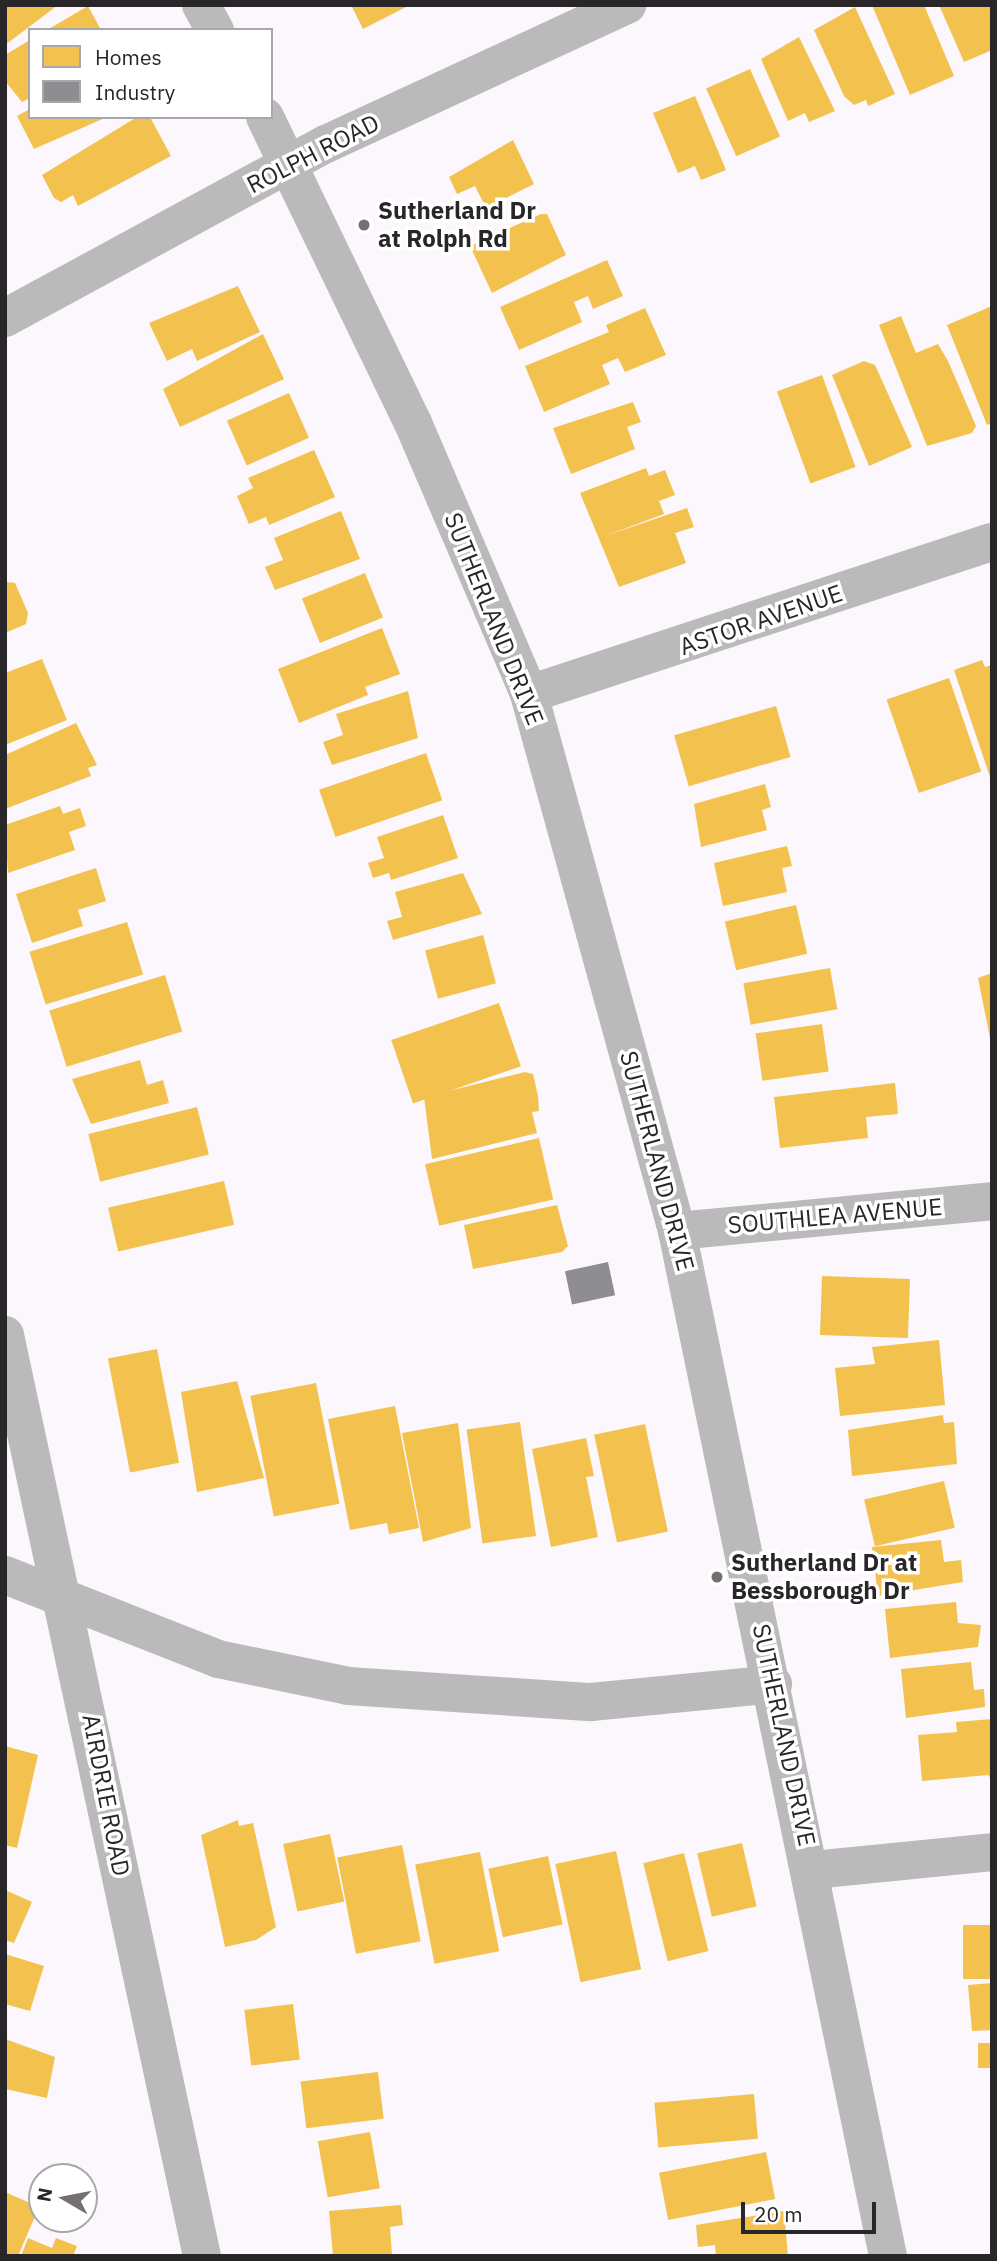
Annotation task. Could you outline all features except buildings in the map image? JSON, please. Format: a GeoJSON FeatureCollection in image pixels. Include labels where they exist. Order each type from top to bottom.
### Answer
{"type":"FeatureCollection","features":[{"type":"Feature","properties":{"kind":"street"},"geometry":{"type":"LineString","coordinates":[[201,5],[214,28]]}},
{"type":"Feature","properties":{"kind":"street","name":"ROLPH ROAD"},"geometry":{"type":"LineString","coordinates":[[5,318],[291,164],[627,5]]}},
{"type":"Feature","properties":{"kind":"street","name":"SUTHERLAND DRIVE"},"geometry":{"type":"LineString","coordinates":[[266,119],[291,164],[413,423],[530,695],[677,1231],[813,1870],[888,2256]]}},
{"type":"Feature","properties":{"kind":"street","name":"ASTOR AVENUE"},"geometry":{"type":"LineString","coordinates":[[530,695],[992,542]]}},
{"type":"Feature","properties":{"kind":"street","name":"SOUTHLEA AVENUE"},"geometry":{"type":"LineString","coordinates":[[677,1231],[992,1201]]}},
{"type":"Feature","properties":{"kind":"street","name":"AIRDRIE ROAD"},"geometry":{"type":"LineString","coordinates":[[5,1335],[202,2256]]}},
{"type":"Feature","properties":{"kind":"street"},"geometry":{"type":"LineString","coordinates":[[5,1576],[62,1602],[218,1659],[348,1686],[592,1702],[773,1684]]}},
{"type":"Feature","properties":{"kind":"street"},"geometry":{"type":"LineString","coordinates":[[813,1870],[992,1852]]}},
{"type":"Feature","properties":{"kind":"place","name":"Sutherland Dr at Rolph Rd"},"geometry":{"type":"Point","coordinates":[364,225]}},
{"type":"Feature","properties":{"kind":"place","name":"Sutherland Dr at Bessborough Dr"},"geometry":{"type":"Point","coordinates":[717,1577]}}]}
